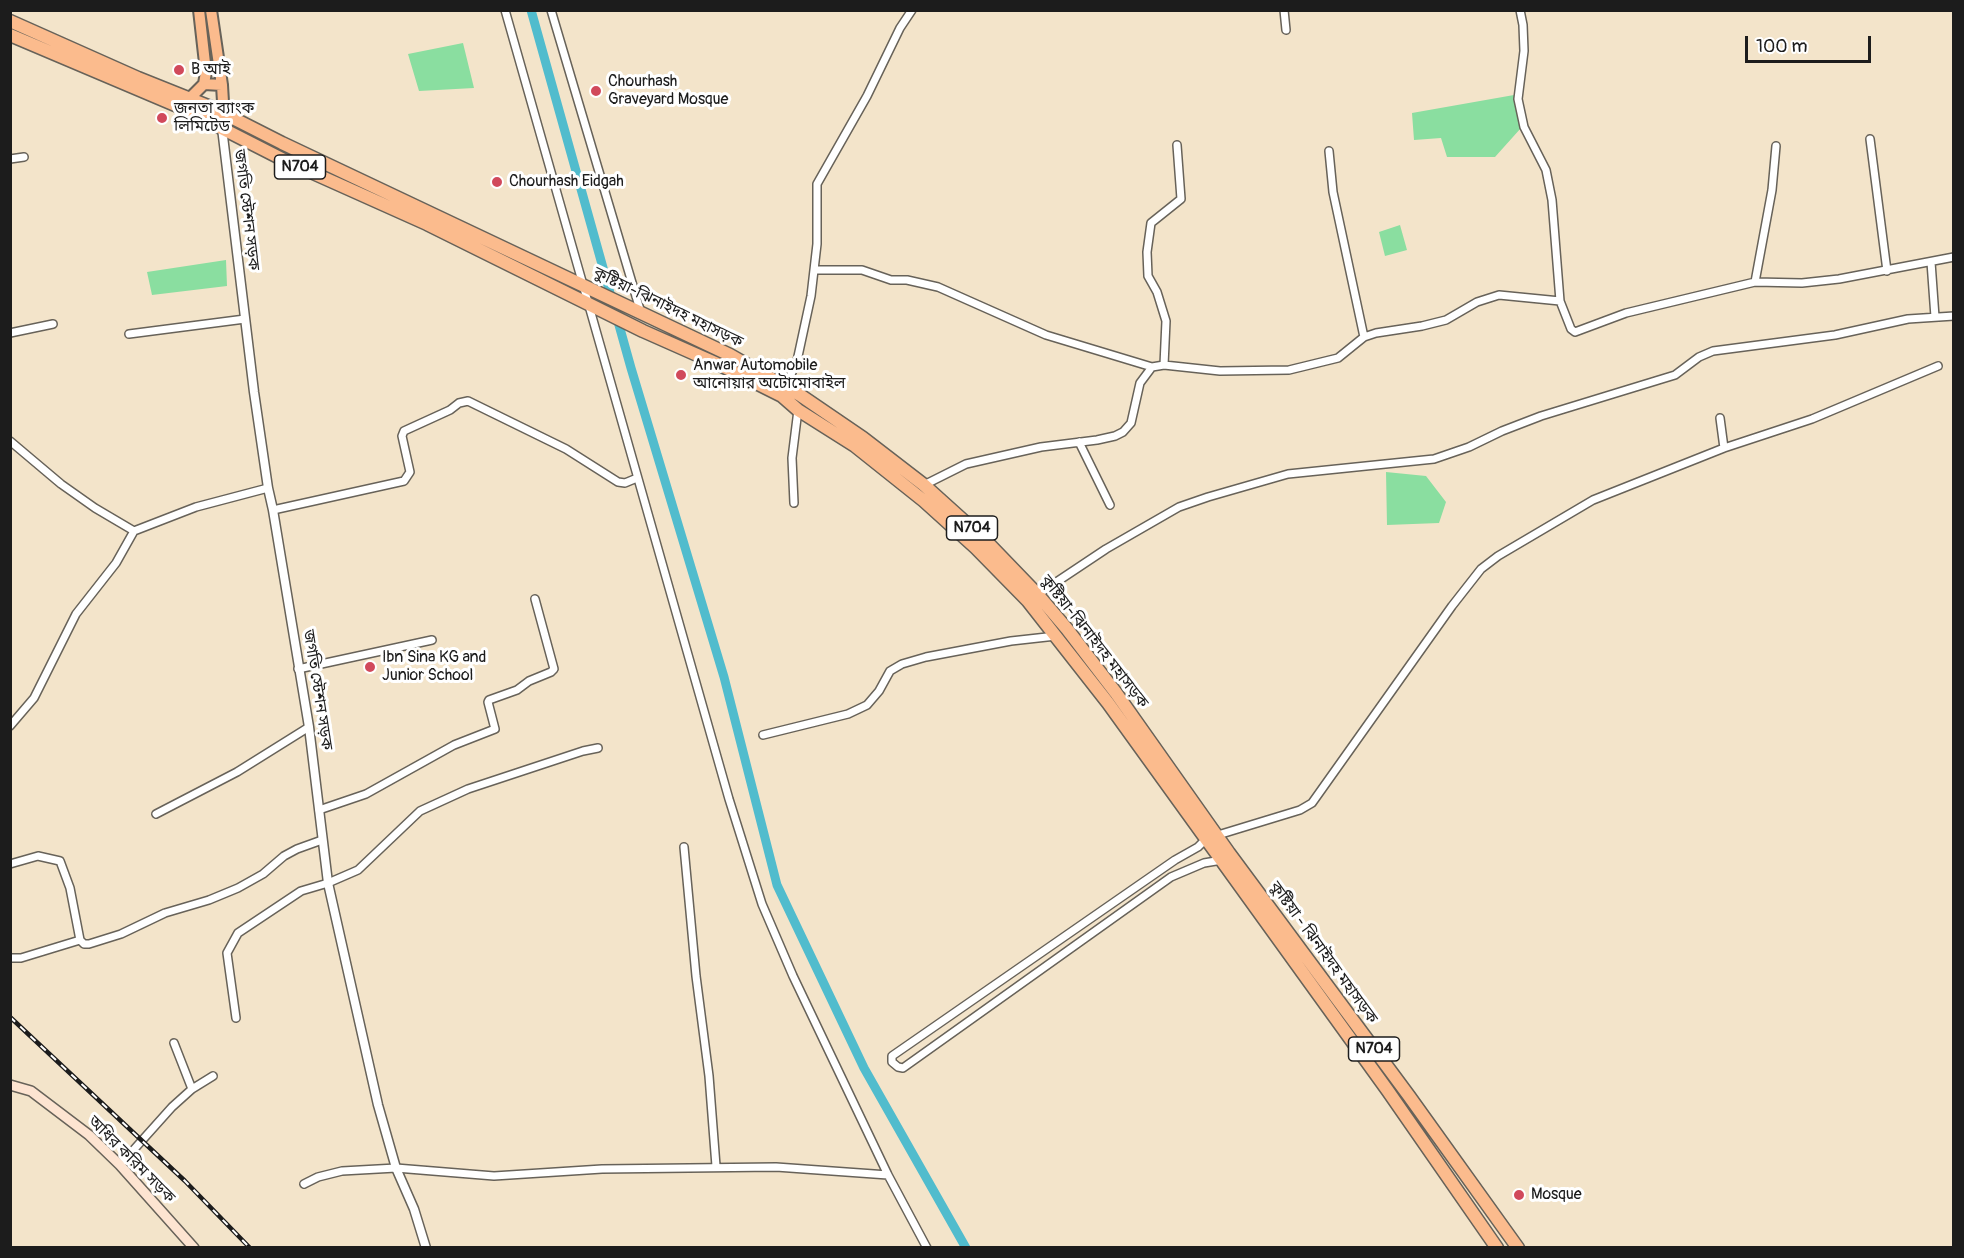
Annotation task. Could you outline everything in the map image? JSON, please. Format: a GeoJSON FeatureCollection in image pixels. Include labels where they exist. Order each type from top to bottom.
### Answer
{"type":"FeatureCollection","features":[{"type":"Feature","properties":{"kind":"highway","name":"কুষ্টিয়া-ঝিনাইদহ মহাসড়ক"},"geometry":{"type":"LineString","coordinates":[[10,21],[185,103],[222,128],[284,160],[587,287],[730,355],[784,391],[863,438],[924,485],[1033,598],[1116,693],[1224,856]]}},
{"type":"Feature","properties":{"kind":"highway","name":"কুষ্টিয়া-ঝিনাইদহ মহাসড়ক"},"geometry":{"type":"LineString","coordinates":[[10,35],[185,103],[225,115],[436,222],[587,304],[642,331],[784,391],[798,410],[855,447],[994,557]]}},
{"type":"Feature","properties":{"kind":"highway","name":"কুষ্টিয়া-ঝিনাইদহ মহাসড়ক"},"geometry":{"type":"LineString","coordinates":[[1033,598],[1056,636],[1214,839]]}},
{"type":"Feature","properties":{"kind":"highway","name":"কুষ্টিয়া - ঝিনাইদহ মহাসড়ক"},"geometry":{"type":"LineString","coordinates":[[1224,856],[1497,1248]]}},
{"type":"Feature","properties":{"kind":"highway","name":"কুষ্টিয়া - ঝিনাইদহ মহাসড়ক"},"geometry":{"type":"LineString","coordinates":[[1224,856],[1409,1096],[1518,1248]]}},
{"type":"Feature","properties":{"kind":"main road"},"geometry":{"type":"LineString","coordinates":[[185,103],[204,84],[206,72],[199,10]]}},
{"type":"Feature","properties":{"kind":"main road"},"geometry":{"type":"LineString","coordinates":[[211,10],[225,115],[222,128]]}},
{"type":"Feature","properties":{"kind":"main road"},"geometry":{"type":"LineString","coordinates":[[204,84],[222,85]]}},
{"type":"Feature","properties":{"kind":"main road","name":"অধির করিম সড়ক"},"geometry":{"type":"LineString","coordinates":[[10,1085],[31,1091],[89,1135],[194,1248]]}},
{"type":"Feature","properties":{"kind":"street"},"geometry":{"type":"LineString","coordinates":[[505,10],[587,287],[587,304],[729,799],[762,904],[793,976],[888,1175],[927,1248]]}},
{"type":"Feature","properties":{"kind":"street"},"geometry":{"type":"LineString","coordinates":[[551,10],[639,312]]}},
{"type":"Feature","properties":{"kind":"street"},"geometry":{"type":"LineString","coordinates":[[784,391],[797,361],[811,296],[817,244],[817,183],[867,96],[900,28],[912,10]]}},
{"type":"Feature","properties":{"kind":"street"},"geometry":{"type":"LineString","coordinates":[[1284,10],[1286,30]]}},
{"type":"Feature","properties":{"kind":"street"},"geometry":{"type":"LineString","coordinates":[[1520,10],[1524,25],[1524,51],[1518,99],[1524,127],[1546,170],[1558,265],[1560,301],[1570,329],[1575,332],[1626,313],[1755,282],[1802,283],[1839,279],[1953,257]]}},
{"type":"Feature","properties":{"kind":"street","name":"জগতি স্টেশন সড়ক"},"geometry":{"type":"LineString","coordinates":[[222,128],[268,488],[309,728],[328,883],[378,1105],[396,1168],[414,1209],[426,1248]]}},
{"type":"Feature","properties":{"kind":"street"},"geometry":{"type":"LineString","coordinates":[[1870,139],[1887,271]]}},
{"type":"Feature","properties":{"kind":"street"},"geometry":{"type":"LineString","coordinates":[[1164,365],[1166,321],[1157,292],[1148,276],[1148,252],[1152,222],[1181,199],[1177,145]]}},
{"type":"Feature","properties":{"kind":"street"},"geometry":{"type":"LineString","coordinates":[[1755,282],[1772,190],[1776,146]]}},
{"type":"Feature","properties":{"kind":"street"},"geometry":{"type":"LineString","coordinates":[[1329,151],[1333,192],[1364,337]]}},
{"type":"Feature","properties":{"kind":"street"},"geometry":{"type":"LineString","coordinates":[[10,159],[24,157]]}},
{"type":"Feature","properties":{"kind":"street"},"geometry":{"type":"LineString","coordinates":[[1930,262],[1935,317]]}},
{"type":"Feature","properties":{"kind":"street"},"geometry":{"type":"LineString","coordinates":[[814,270],[862,270],[891,280],[907,280],[938,287],[1046,335],[1152,368],[1164,365],[1220,371],[1289,370],[1338,358],[1364,337],[1446,320],[1477,302],[1499,295],[1560,301]]}},
{"type":"Feature","properties":{"kind":"street"},"geometry":{"type":"LineString","coordinates":[[1033,598],[1106,549],[1179,507],[1208,497],[1288,474],[1434,459],[1469,447],[1541,416],[1675,375],[1699,357],[1713,351],[1835,335],[1908,319],[1953,316]]}},
{"type":"Feature","properties":{"kind":"street"},"geometry":{"type":"LineString","coordinates":[[129,334],[245,319]]}},
{"type":"Feature","properties":{"kind":"street"},"geometry":{"type":"LineString","coordinates":[[10,333],[53,324]]}},
{"type":"Feature","properties":{"kind":"street"},"geometry":{"type":"LineString","coordinates":[[1224,856],[1171,877],[903,1068],[898,1068],[892,1062],[892,1056],[1175,860],[1214,839],[1300,810],[1312,803],[1481,569],[1498,556],[1593,500],[1724,448],[1812,419],[1938,366]]}},
{"type":"Feature","properties":{"kind":"street"},"geometry":{"type":"LineString","coordinates":[[912,491],[966,464],[1041,447],[1115,436],[1123,432],[1131,423],[1140,384],[1152,368]]}},
{"type":"Feature","properties":{"kind":"street"},"geometry":{"type":"LineString","coordinates":[[273,510],[404,481],[410,472],[402,436],[404,431],[450,410],[459,403],[468,401],[566,449],[618,482],[625,483],[637,478]]}},
{"type":"Feature","properties":{"kind":"street"},"geometry":{"type":"LineString","coordinates":[[794,503],[792,458],[798,410]]}},
{"type":"Feature","properties":{"kind":"street"},"geometry":{"type":"LineString","coordinates":[[1720,418],[1724,448]]}},
{"type":"Feature","properties":{"kind":"street"},"geometry":{"type":"LineString","coordinates":[[10,441],[86,502],[134,531]]}},
{"type":"Feature","properties":{"kind":"street"},"geometry":{"type":"LineString","coordinates":[[1079,442],[1110,505]]}},
{"type":"Feature","properties":{"kind":"street"},"geometry":{"type":"LineString","coordinates":[[10,726],[34,698],[76,614],[116,563],[134,531],[196,507],[268,488]]}},
{"type":"Feature","properties":{"kind":"street"},"geometry":{"type":"LineString","coordinates":[[319,810],[366,794],[454,745],[495,729],[489,700],[517,690],[529,681],[554,669],[535,599]]}},
{"type":"Feature","properties":{"kind":"street"},"geometry":{"type":"LineString","coordinates":[[763,735],[848,714],[867,705],[879,691],[890,671],[902,664],[926,657],[1001,643],[1056,636]]}},
{"type":"Feature","properties":{"kind":"street"},"geometry":{"type":"LineString","coordinates":[[298,669],[432,640]]}},
{"type":"Feature","properties":{"kind":"street"},"geometry":{"type":"LineString","coordinates":[[156,814],[237,772],[309,728]]}},
{"type":"Feature","properties":{"kind":"street"},"geometry":{"type":"LineString","coordinates":[[236,1018],[227,953],[238,933],[301,891],[328,883],[358,870],[420,811],[468,789],[583,750],[598,748]]}},
{"type":"Feature","properties":{"kind":"street"},"geometry":{"type":"LineString","coordinates":[[10,864],[38,856],[60,861],[70,888],[80,940],[84,944],[89,944],[121,934],[165,913],[210,900],[238,888],[297,849],[322,840]]}},
{"type":"Feature","properties":{"kind":"street"},"geometry":{"type":"LineString","coordinates":[[684,848],[696,976],[709,1076],[716,1166]]}},
{"type":"Feature","properties":{"kind":"street"},"geometry":{"type":"LineString","coordinates":[[10,958],[21,958],[80,940]]}},
{"type":"Feature","properties":{"kind":"street"},"geometry":{"type":"LineString","coordinates":[[174,1043],[192,1089]]}},
{"type":"Feature","properties":{"kind":"street"},"geometry":{"type":"LineString","coordinates":[[120,1166],[172,1107],[192,1089],[213,1076]]}},
{"type":"Feature","properties":{"kind":"street"},"geometry":{"type":"LineString","coordinates":[[304,1184],[318,1177],[342,1171],[396,1168],[494,1176],[602,1169],[716,1166],[776,1167],[888,1175]]}},
{"type":"Feature","properties":{"kind":"green space"},"geometry":{"type":"Polygon","coordinates":[[[463,43],[474,88],[419,91],[408,54],[463,43]]]}},
{"type":"Feature","properties":{"kind":"green space"},"geometry":{"type":"Polygon","coordinates":[[[1514,95],[1521,128],[1495,157],[1447,157],[1441,138],[1414,140],[1412,113],[1514,95]]]}},
{"type":"Feature","properties":{"kind":"green space"},"geometry":{"type":"Polygon","coordinates":[[[1400,225],[1407,250],[1385,256],[1379,232],[1400,225]]]}},
{"type":"Feature","properties":{"kind":"green space"},"geometry":{"type":"Polygon","coordinates":[[[226,260],[227,286],[152,295],[147,272],[226,260]]]}},
{"type":"Feature","properties":{"kind":"green space"},"geometry":{"type":"Polygon","coordinates":[[[1386,472],[1426,476],[1446,502],[1439,523],[1387,525],[1386,472]]]}},
{"type":"Feature","properties":{"kind":"waterway"},"geometry":{"type":"LineString","coordinates":[[531,10],[631,368],[724,677],[777,885],[864,1068],[966,1248]]}},
{"type":"Feature","properties":{"kind":"railway"},"geometry":{"type":"LineString","coordinates":[[10,1017],[185,1181],[250,1248]]}},
{"type":"Feature","properties":{"kind":"place","name":"B আই"},"geometry":{"type":"Point","coordinates":[179,70]}},
{"type":"Feature","properties":{"kind":"place","name":"Chourhash Graveyard Mosque"},"geometry":{"type":"Point","coordinates":[596,91]}},
{"type":"Feature","properties":{"kind":"place","name":"জনতা ব্যাংক লিমিটেড"},"geometry":{"type":"Point","coordinates":[162,118]}},
{"type":"Feature","properties":{"kind":"place","name":"Chourhash Eidgah"},"geometry":{"type":"Point","coordinates":[497,182]}},
{"type":"Feature","properties":{"kind":"place","name":"Anwar Automobile আনোয়ার অটোমোবাইল"},"geometry":{"type":"Point","coordinates":[681,375]}},
{"type":"Feature","properties":{"kind":"place","name":"Ibn Sina KG and Junior School"},"geometry":{"type":"Point","coordinates":[370,667]}},
{"type":"Feature","properties":{"kind":"place","name":"Mosque"},"geometry":{"type":"Point","coordinates":[1519,1195]}}]}
